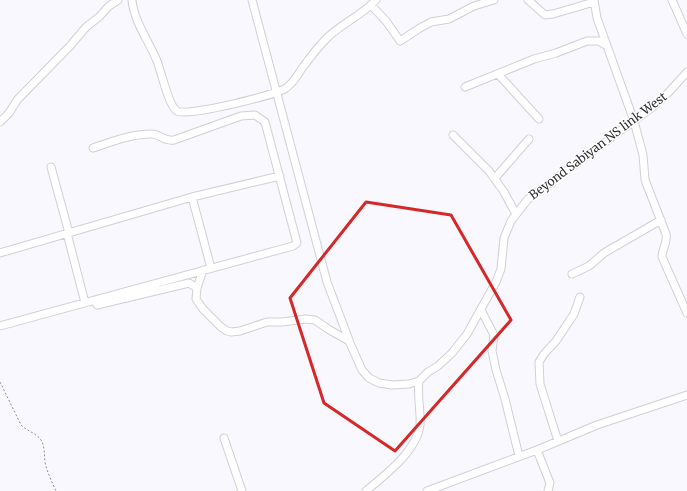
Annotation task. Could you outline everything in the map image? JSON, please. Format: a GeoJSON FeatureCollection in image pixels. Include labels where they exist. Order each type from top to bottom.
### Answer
{"type":"FeatureCollection","features":[{"type":"Feature","properties":{"kind":"street"},"geometry":{"type":"LineString","coordinates":[[0,122],[9,113],[18,99],[70,46],[86,27],[118,0]]}},
{"type":"Feature","properties":{"kind":"street"},"geometry":{"type":"LineString","coordinates":[[132,0],[133,11],[157,60],[170,100],[176,111],[179,112],[195,112],[277,93],[290,86],[311,56],[327,38],[374,3],[400,41],[431,22],[449,19],[474,6],[494,0]]}},
{"type":"Feature","properties":{"kind":"street"},"geometry":{"type":"LineString","coordinates":[[252,0],[327,282],[362,370],[369,378],[379,383],[392,385],[409,384],[419,381],[418,396],[420,424],[415,442],[366,491]]}},
{"type":"Feature","properties":{"kind":"street"},"geometry":{"type":"LineString","coordinates":[[528,0],[545,15],[553,14],[594,1],[597,18],[634,121],[643,155],[645,180],[668,239],[662,253],[662,257],[687,313]]}},
{"type":"Feature","properties":{"kind":"street"},"geometry":{"type":"LineString","coordinates":[[672,0],[687,34]]}},
{"type":"Feature","properties":{"kind":"street"},"geometry":{"type":"LineString","coordinates":[[465,87],[534,59],[556,53],[587,41],[599,41],[607,46]]}},
{"type":"Feature","properties":{"kind":"street","name":"Beyond Sabiyan NS link West"},"geometry":{"type":"LineString","coordinates":[[419,381],[452,353],[467,334],[496,282],[501,269],[504,238],[511,222],[528,199],[654,106],[687,72]]}},
{"type":"Feature","properties":{"kind":"street"},"geometry":{"type":"LineString","coordinates":[[498,74],[539,120]]}},
{"type":"Feature","properties":{"kind":"street"},"geometry":{"type":"LineString","coordinates":[[0,326],[297,244],[265,122],[255,115],[241,116],[174,140],[168,141],[156,134],[147,134],[118,140],[93,148]]}},
{"type":"Feature","properties":{"kind":"street"},"geometry":{"type":"LineString","coordinates":[[453,135],[495,178],[516,214]]}},
{"type":"Feature","properties":{"kind":"street"},"geometry":{"type":"LineString","coordinates":[[495,178],[529,139]]}},
{"type":"Feature","properties":{"kind":"street"},"geometry":{"type":"LineString","coordinates":[[51,167],[85,303]]}},
{"type":"Feature","properties":{"kind":"street"},"geometry":{"type":"LineString","coordinates":[[0,253],[192,197],[280,176]]}},
{"type":"Feature","properties":{"kind":"street"},"geometry":{"type":"LineString","coordinates":[[192,197],[211,268]]}},
{"type":"Feature","properties":{"kind":"street"},"geometry":{"type":"LineString","coordinates":[[572,274],[588,266],[604,253],[661,220]]}},
{"type":"Feature","properties":{"kind":"street"},"geometry":{"type":"LineString","coordinates":[[203,270],[197,288],[196,299],[227,331],[240,331],[267,322],[289,322],[311,319],[319,322],[328,329],[349,340]]}},
{"type":"Feature","properties":{"kind":"street"},"geometry":{"type":"LineString","coordinates":[[97,305],[189,283],[197,288]]}},
{"type":"Feature","properties":{"kind":"street"},"geometry":{"type":"LineString","coordinates":[[558,441],[540,384],[539,362],[556,341],[574,314],[580,297]]}},
{"type":"Feature","properties":{"kind":"street"},"geometry":{"type":"LineString","coordinates":[[481,310],[494,335],[492,351],[519,456]]}},
{"type":"Feature","properties":{"kind":"street"},"geometry":{"type":"LineString","coordinates":[[426,491],[537,450],[597,425],[687,395]]}},
{"type":"Feature","properties":{"kind":"street"},"geometry":{"type":"LineString","coordinates":[[224,438],[242,491]]}},
{"type":"Feature","properties":{"kind":"street"},"geometry":{"type":"LineString","coordinates":[[537,450],[550,483],[548,491]]}},
{"type":"Feature","properties":{"kind":"path"},"geometry":{"type":"LineString","coordinates":[[0,382],[21,425],[36,435],[41,441],[43,445],[45,462],[56,491]]}},
{"type":"Feature","properties":{"kind":"highlighted area"},"geometry":{"type":"Polygon","coordinates":[[[366,202],[451,215],[511,320],[395,451],[324,403],[290,298],[366,202]]]}}]}
